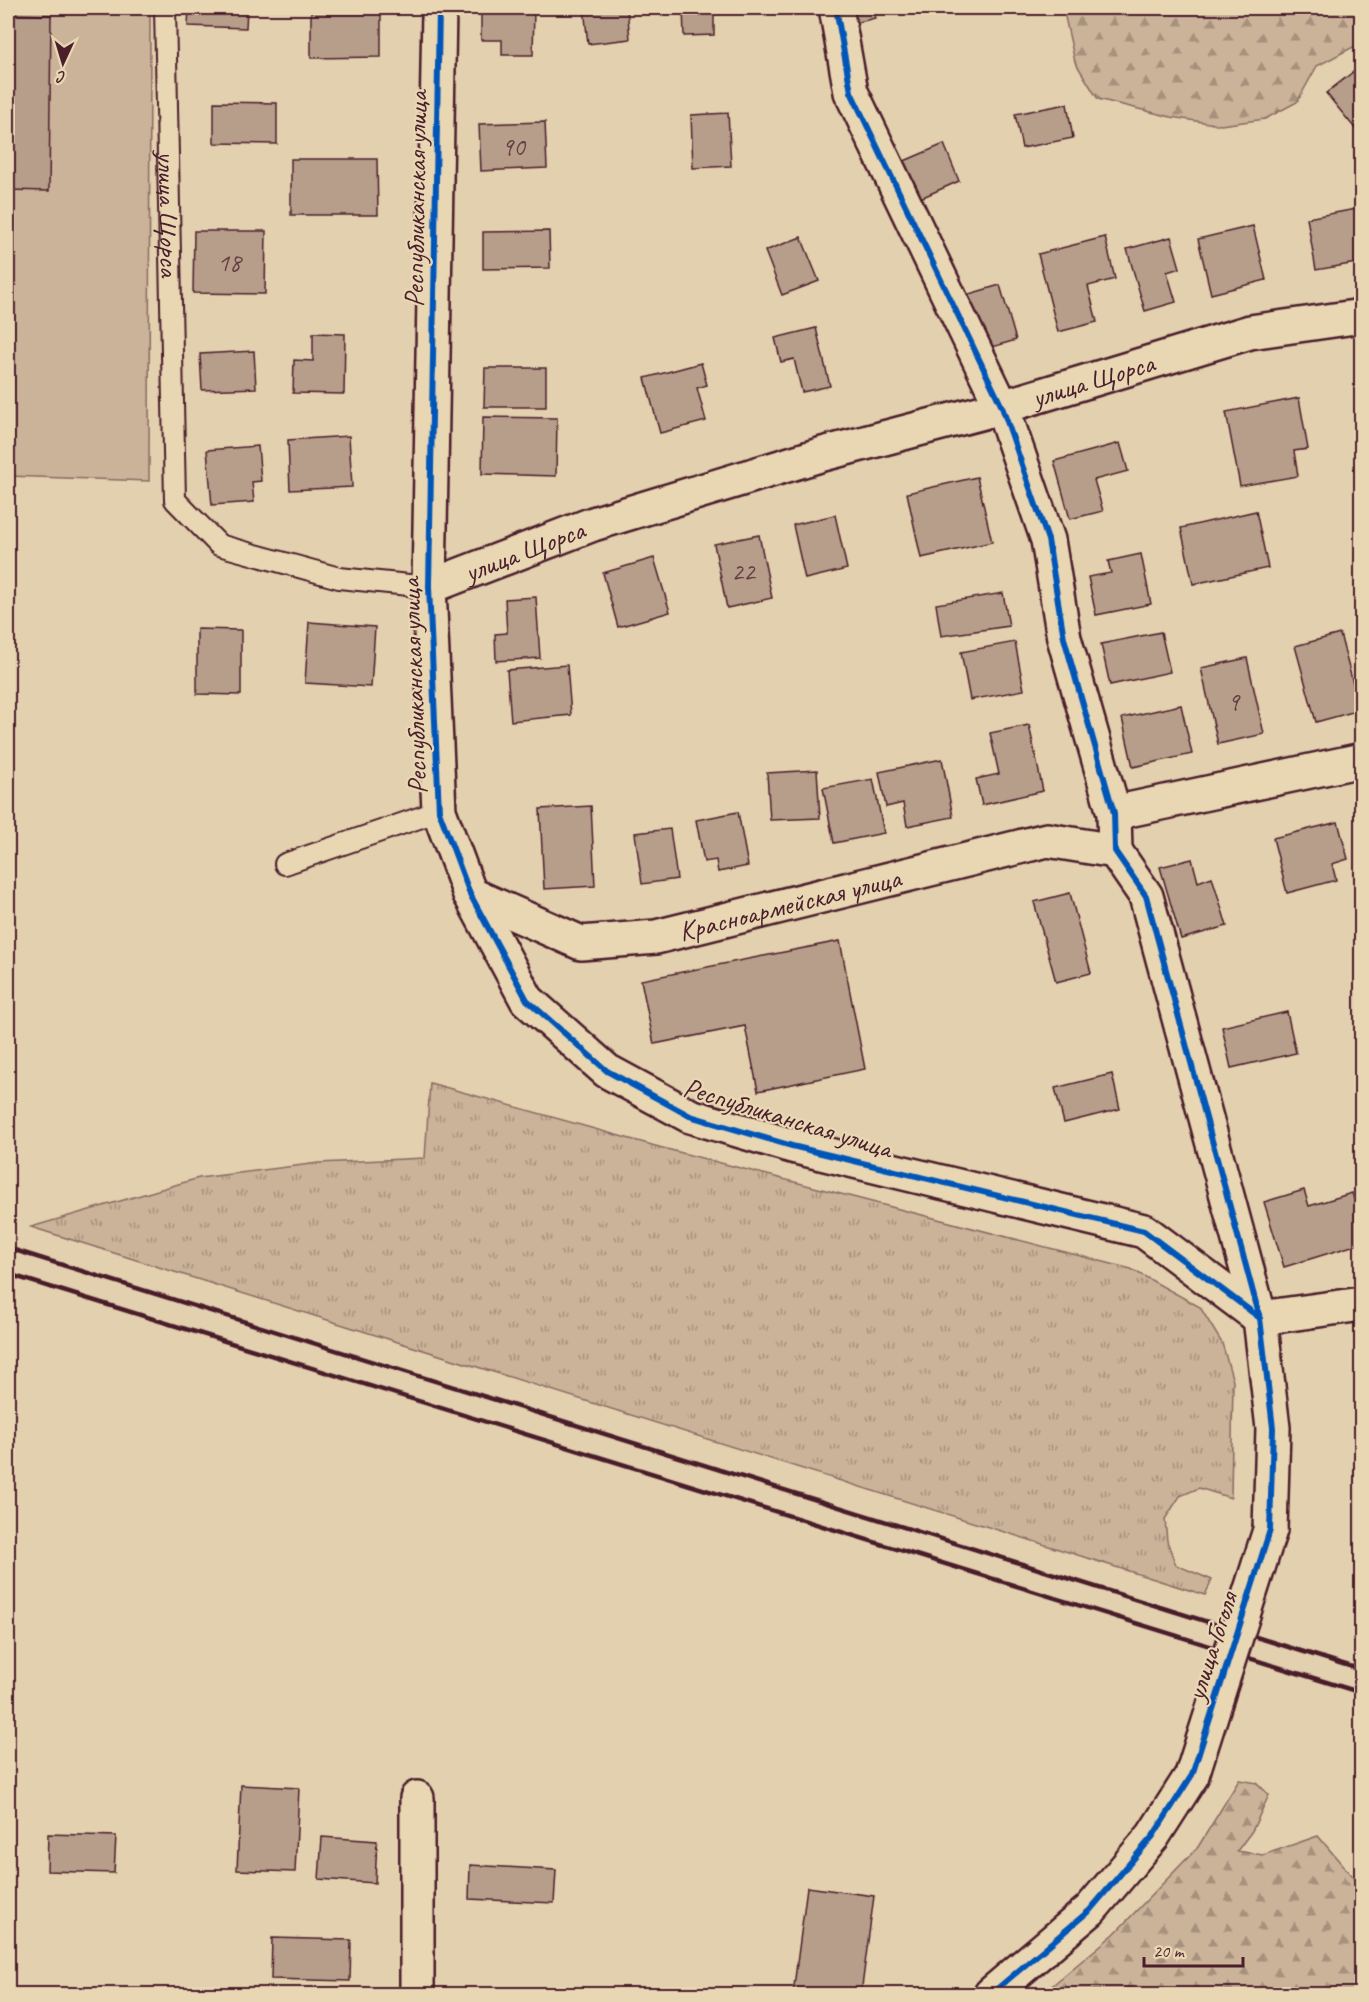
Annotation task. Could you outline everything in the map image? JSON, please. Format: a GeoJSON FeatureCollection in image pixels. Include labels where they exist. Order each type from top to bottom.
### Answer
{"type":"FeatureCollection","features":[{"type":"Feature","properties":{"kind":"street","name":"Республиканская улица"},"geometry":{"type":"LineString","coordinates":[[439,8],[429,587],[439,811],[470,894],[527,1000],[606,1071],[690,1116],[792,1146],[1144,1231],[1260,1318]]}},
{"type":"Feature","properties":{"kind":"street"},"geometry":{"type":"LineString","coordinates":[[836,8],[851,92],[1002,407],[1048,540],[1064,638],[1114,813],[1115,851],[1146,896],[1260,1318],[1362,1304]]}},
{"type":"Feature","properties":{"kind":"street","name":"улица Щорса"},"geometry":{"type":"LineString","coordinates":[[429,587],[593,524],[823,454],[1002,407],[1250,332],[1362,316]]}},
{"type":"Feature","properties":{"kind":"street"},"geometry":{"type":"LineString","coordinates":[[1114,813],[1362,760]]}},
{"type":"Feature","properties":{"kind":"street","name":"Красноармейская улица"},"geometry":{"type":"LineString","coordinates":[[470,894],[581,943],[656,937],[1047,840],[1115,851]]}},
{"type":"Feature","properties":{"kind":"street","name":"улица Гоголя"},"geometry":{"type":"LineString","coordinates":[[991,1995],[1090,1910],[1153,1836],[1192,1775],[1269,1530],[1273,1428],[1260,1318]]}},
{"type":"Feature","properties":{"kind":"street"},"geometry":{"type":"LineString","coordinates":[[417,1798],[417,1995]]}},
{"type":"Feature","properties":{"kind":"lane","name":"улица Щорса"},"geometry":{"type":"LineString","coordinates":[[165,8],[175,500],[219,545],[339,578],[429,587]]}},
{"type":"Feature","properties":{"kind":"lane"},"geometry":{"type":"LineString","coordinates":[[285,864],[439,811]]}},
{"type":"Feature","properties":{"kind":"green space"},"geometry":{"type":"Polygon","coordinates":[[[8,8],[150,8],[149,481],[8,476],[8,8]]]}},
{"type":"Feature","properties":{"kind":"green space"},"geometry":{"type":"Polygon","coordinates":[[[1063,8],[1361,8],[1361,50],[1353,47],[1317,66],[1297,102],[1265,119],[1221,125],[1171,117],[1098,99],[1075,62],[1063,8]]]}},
{"type":"Feature","properties":{"kind":"green space"},"geometry":{"type":"Polygon","coordinates":[[[430,1083],[659,1147],[1131,1269],[1200,1307],[1222,1343],[1233,1381],[1231,1498],[1199,1488],[1180,1496],[1165,1519],[1167,1541],[1176,1565],[1212,1580],[1205,1595],[31,1227],[199,1178],[319,1163],[425,1158],[430,1083]]]}},
{"type":"Feature","properties":{"kind":"green space"},"geometry":{"type":"Polygon","coordinates":[[[1239,1780],[1257,1783],[1269,1795],[1252,1831],[1237,1851],[1263,1855],[1318,1836],[1361,1887],[1361,1994],[1042,1994],[1114,1934],[1198,1847],[1239,1780]]]}},
{"type":"Feature","properties":{"kind":"building"},"geometry":{"type":"Polygon","coordinates":[[[189,8],[247,8],[246,28],[188,26],[189,8]]]}},
{"type":"Feature","properties":{"kind":"building"},"geometry":{"type":"Polygon","coordinates":[[[311,8],[381,8],[381,57],[311,58],[311,8]]]}},
{"type":"Feature","properties":{"kind":"building"},"geometry":{"type":"Polygon","coordinates":[[[481,8],[534,8],[533,55],[502,55],[502,40],[481,40],[481,8]]]}},
{"type":"Feature","properties":{"kind":"building"},"geometry":{"type":"Polygon","coordinates":[[[584,8],[627,8],[630,39],[588,44],[584,8]]]}},
{"type":"Feature","properties":{"kind":"building"},"geometry":{"type":"Polygon","coordinates":[[[683,8],[714,8],[714,35],[684,36],[683,8]]]}},
{"type":"Feature","properties":{"kind":"building"},"geometry":{"type":"Polygon","coordinates":[[[823,8],[873,8],[875,18],[828,30],[823,8]]]}},
{"type":"Feature","properties":{"kind":"building"},"geometry":{"type":"Polygon","coordinates":[[[8,14],[51,15],[49,191],[8,190],[8,14]]]}},
{"type":"Feature","properties":{"kind":"building"},"geometry":{"type":"Polygon","coordinates":[[[1362,65],[1362,137],[1326,93],[1362,65]]]}},
{"type":"Feature","properties":{"kind":"building"},"geometry":{"type":"Polygon","coordinates":[[[214,102],[277,103],[277,144],[214,143],[214,102]]]}},
{"type":"Feature","properties":{"kind":"building"},"geometry":{"type":"Polygon","coordinates":[[[1067,104],[1073,138],[1022,148],[1015,114],[1067,104]]]}},
{"type":"Feature","properties":{"kind":"building"},"geometry":{"type":"Polygon","coordinates":[[[728,113],[731,166],[693,168],[691,115],[728,113]]]}},
{"type":"Feature","properties":{"kind":"building"},"geometry":{"type":"Polygon","coordinates":[[[545,122],[547,168],[481,171],[479,124],[545,122]]]}},
{"type":"Feature","properties":{"kind":"building"},"geometry":{"type":"Polygon","coordinates":[[[944,144],[959,181],[905,205],[888,168],[944,144]]]}},
{"type":"Feature","properties":{"kind":"building"},"geometry":{"type":"Polygon","coordinates":[[[291,159],[377,159],[378,215],[291,215],[291,159]]]}},
{"type":"Feature","properties":{"kind":"building"},"geometry":{"type":"Polygon","coordinates":[[[1362,208],[1362,262],[1316,270],[1307,218],[1362,208]]]}},
{"type":"Feature","properties":{"kind":"building"},"geometry":{"type":"Polygon","coordinates":[[[1253,226],[1266,280],[1211,294],[1198,239],[1253,226]]]}},
{"type":"Feature","properties":{"kind":"building"},"geometry":{"type":"Polygon","coordinates":[[[194,231],[266,231],[265,294],[193,293],[194,231]]]}},
{"type":"Feature","properties":{"kind":"building"},"geometry":{"type":"Polygon","coordinates":[[[549,231],[550,268],[483,269],[483,232],[549,231]]]}},
{"type":"Feature","properties":{"kind":"building"},"geometry":{"type":"Polygon","coordinates":[[[801,237],[819,281],[782,295],[765,251],[801,237]]]}},
{"type":"Feature","properties":{"kind":"building"},"geometry":{"type":"Polygon","coordinates":[[[1105,237],[1115,279],[1088,286],[1097,322],[1058,332],[1038,254],[1105,237]]]}},
{"type":"Feature","properties":{"kind":"building"},"geometry":{"type":"Polygon","coordinates":[[[1171,237],[1180,268],[1167,272],[1176,302],[1145,311],[1127,249],[1171,237]]]}},
{"type":"Feature","properties":{"kind":"building"},"geometry":{"type":"Polygon","coordinates":[[[1000,285],[1016,340],[975,352],[959,297],[1000,285]]]}},
{"type":"Feature","properties":{"kind":"building"},"geometry":{"type":"Polygon","coordinates":[[[816,328],[830,386],[802,392],[794,359],[781,362],[775,338],[816,328]]]}},
{"type":"Feature","properties":{"kind":"building"},"geometry":{"type":"Polygon","coordinates":[[[313,333],[345,334],[344,394],[293,393],[294,360],[313,361],[313,333]]]}},
{"type":"Feature","properties":{"kind":"building"},"geometry":{"type":"Polygon","coordinates":[[[254,351],[256,388],[202,390],[200,354],[254,351]]]}},
{"type":"Feature","properties":{"kind":"building"},"geometry":{"type":"Polygon","coordinates":[[[701,363],[707,385],[697,388],[706,421],[660,433],[645,378],[701,363]]]}},
{"type":"Feature","properties":{"kind":"building"},"geometry":{"type":"Polygon","coordinates":[[[485,368],[546,368],[546,407],[484,407],[485,368]]]}},
{"type":"Feature","properties":{"kind":"building"},"geometry":{"type":"Polygon","coordinates":[[[1299,398],[1308,449],[1294,451],[1298,476],[1240,486],[1226,412],[1299,398]]]}},
{"type":"Feature","properties":{"kind":"building"},"geometry":{"type":"Polygon","coordinates":[[[483,417],[557,418],[556,476],[482,474],[483,417]]]}},
{"type":"Feature","properties":{"kind":"building"},"geometry":{"type":"Polygon","coordinates":[[[349,436],[352,487],[290,490],[288,440],[349,436]]]}},
{"type":"Feature","properties":{"kind":"building"},"geometry":{"type":"Polygon","coordinates":[[[1120,443],[1128,471],[1094,480],[1103,511],[1070,519],[1054,461],[1120,443]]]}},
{"type":"Feature","properties":{"kind":"building"},"geometry":{"type":"Polygon","coordinates":[[[258,446],[261,481],[252,482],[254,502],[212,505],[207,450],[258,446]]]}},
{"type":"Feature","properties":{"kind":"building"},"geometry":{"type":"Polygon","coordinates":[[[977,477],[992,542],[921,558],[907,493],[977,477]]]}},
{"type":"Feature","properties":{"kind":"building"},"geometry":{"type":"Polygon","coordinates":[[[1256,511],[1268,568],[1193,584],[1181,528],[1256,511]]]}},
{"type":"Feature","properties":{"kind":"building"},"geometry":{"type":"Polygon","coordinates":[[[835,515],[847,569],[805,579],[793,525],[835,515]]]}},
{"type":"Feature","properties":{"kind":"building"},"geometry":{"type":"Polygon","coordinates":[[[759,535],[772,598],[727,608],[714,544],[759,535]]]}},
{"type":"Feature","properties":{"kind":"building"},"geometry":{"type":"Polygon","coordinates":[[[1141,554],[1151,604],[1096,615],[1088,577],[1111,573],[1108,561],[1141,554]]]}},
{"type":"Feature","properties":{"kind":"building"},"geometry":{"type":"Polygon","coordinates":[[[654,558],[670,612],[618,627],[603,573],[654,558]]]}},
{"type":"Feature","properties":{"kind":"building"},"geometry":{"type":"Polygon","coordinates":[[[1003,593],[1009,626],[941,636],[936,604],[1003,593]]]}},
{"type":"Feature","properties":{"kind":"building"},"geometry":{"type":"Polygon","coordinates":[[[536,597],[540,658],[496,661],[495,634],[507,633],[505,599],[536,597]]]}},
{"type":"Feature","properties":{"kind":"building"},"geometry":{"type":"Polygon","coordinates":[[[309,622],[375,627],[371,687],[305,683],[309,622]]]}},
{"type":"Feature","properties":{"kind":"building"},"geometry":{"type":"Polygon","coordinates":[[[197,629],[241,630],[241,695],[197,694],[197,629]]]}},
{"type":"Feature","properties":{"kind":"building"},"geometry":{"type":"Polygon","coordinates":[[[1161,632],[1170,672],[1110,685],[1101,644],[1161,632]]]}},
{"type":"Feature","properties":{"kind":"building"},"geometry":{"type":"Polygon","coordinates":[[[1340,634],[1360,710],[1316,722],[1295,646],[1340,634]]]}},
{"type":"Feature","properties":{"kind":"building"},"geometry":{"type":"Polygon","coordinates":[[[1015,642],[1024,690],[970,700],[961,652],[1015,642]]]}},
{"type":"Feature","properties":{"kind":"building"},"geometry":{"type":"Polygon","coordinates":[[[1247,658],[1264,734],[1218,744],[1201,668],[1247,658]]]}},
{"type":"Feature","properties":{"kind":"building"},"geometry":{"type":"Polygon","coordinates":[[[567,665],[571,715],[511,721],[507,670],[567,665]]]}},
{"type":"Feature","properties":{"kind":"building"},"geometry":{"type":"Polygon","coordinates":[[[1181,705],[1192,754],[1133,767],[1122,718],[1181,705]]]}},
{"type":"Feature","properties":{"kind":"building"},"geometry":{"type":"Polygon","coordinates":[[[1029,725],[1043,791],[982,805],[976,779],[999,774],[990,733],[1029,725]]]}},
{"type":"Feature","properties":{"kind":"building"},"geometry":{"type":"Polygon","coordinates":[[[942,759],[953,817],[907,826],[903,803],[886,807],[879,772],[942,759]]]}},
{"type":"Feature","properties":{"kind":"building"},"geometry":{"type":"Polygon","coordinates":[[[817,770],[820,818],[770,820],[767,773],[817,770]]]}},
{"type":"Feature","properties":{"kind":"building"},"geometry":{"type":"Polygon","coordinates":[[[873,779],[884,833],[834,843],[823,788],[873,779]]]}},
{"type":"Feature","properties":{"kind":"building"},"geometry":{"type":"Polygon","coordinates":[[[591,806],[595,886],[544,889],[540,809],[591,806]]]}},
{"type":"Feature","properties":{"kind":"building"},"geometry":{"type":"Polygon","coordinates":[[[738,812],[748,866],[718,872],[716,860],[704,862],[696,820],[738,812]]]}},
{"type":"Feature","properties":{"kind":"building"},"geometry":{"type":"Polygon","coordinates":[[[1338,822],[1348,859],[1332,864],[1336,880],[1287,893],[1273,838],[1338,822]]]}},
{"type":"Feature","properties":{"kind":"building"},"geometry":{"type":"Polygon","coordinates":[[[670,829],[677,879],[642,884],[635,833],[670,829]]]}},
{"type":"Feature","properties":{"kind":"building"},"geometry":{"type":"Polygon","coordinates":[[[1192,859],[1198,882],[1212,877],[1227,926],[1181,939],[1160,867],[1192,859]]]}},
{"type":"Feature","properties":{"kind":"building"},"geometry":{"type":"Polygon","coordinates":[[[1070,893],[1091,973],[1056,982],[1034,902],[1070,893]]]}},
{"type":"Feature","properties":{"kind":"building"},"geometry":{"type":"Polygon","coordinates":[[[840,941],[865,1069],[758,1091],[745,1026],[654,1044],[641,980],[840,941]]]}},
{"type":"Feature","properties":{"kind":"building"},"geometry":{"type":"Polygon","coordinates":[[[1287,1012],[1296,1053],[1231,1068],[1222,1027],[1287,1012]]]}},
{"type":"Feature","properties":{"kind":"building"},"geometry":{"type":"Polygon","coordinates":[[[1112,1074],[1120,1109],[1064,1123],[1055,1088],[1112,1074]]]}},
{"type":"Feature","properties":{"kind":"building"},"geometry":{"type":"Polygon","coordinates":[[[1304,1190],[1309,1206],[1352,1193],[1362,1223],[1362,1243],[1284,1267],[1264,1202],[1304,1190]]]}},
{"type":"Feature","properties":{"kind":"building"},"geometry":{"type":"Polygon","coordinates":[[[241,1785],[299,1788],[295,1872],[237,1870],[241,1785]]]}},
{"type":"Feature","properties":{"kind":"building"},"geometry":{"type":"Polygon","coordinates":[[[48,1834],[116,1836],[114,1873],[47,1871],[48,1834]]]}},
{"type":"Feature","properties":{"kind":"building"},"geometry":{"type":"Polygon","coordinates":[[[322,1837],[377,1841],[375,1883],[319,1879],[322,1837]]]}},
{"type":"Feature","properties":{"kind":"building"},"geometry":{"type":"Polygon","coordinates":[[[470,1865],[556,1870],[554,1903],[469,1899],[470,1865]]]}},
{"type":"Feature","properties":{"kind":"building"},"geometry":{"type":"Polygon","coordinates":[[[807,1887],[874,1896],[861,1994],[793,1994],[807,1887]]]}},
{"type":"Feature","properties":{"kind":"building"},"geometry":{"type":"Polygon","coordinates":[[[272,1938],[351,1940],[350,1981],[271,1979],[272,1938]]]}},
{"type":"Feature","properties":{"kind":"railway"},"geometry":{"type":"LineString","coordinates":[[8,1248],[1362,1670]]}},
{"type":"Feature","properties":{"kind":"railway"},"geometry":{"type":"LineString","coordinates":[[8,1274],[1362,1693]]}},
{"type":"Feature","properties":{"kind":"cycle path"},"geometry":{"type":"LineString","coordinates":[[439,8],[429,587],[439,811],[470,894],[527,1000],[607,1071],[690,1116],[792,1146],[1144,1231],[1260,1318]]}},
{"type":"Feature","properties":{"kind":"cycle path"},"geometry":{"type":"LineString","coordinates":[[836,8],[851,92],[1002,407],[1048,540],[1064,638],[1114,813],[1115,851],[1146,896],[1260,1318],[1273,1428],[1270,1530],[1192,1775],[1153,1836],[1090,1910],[991,1994]]}}]}
